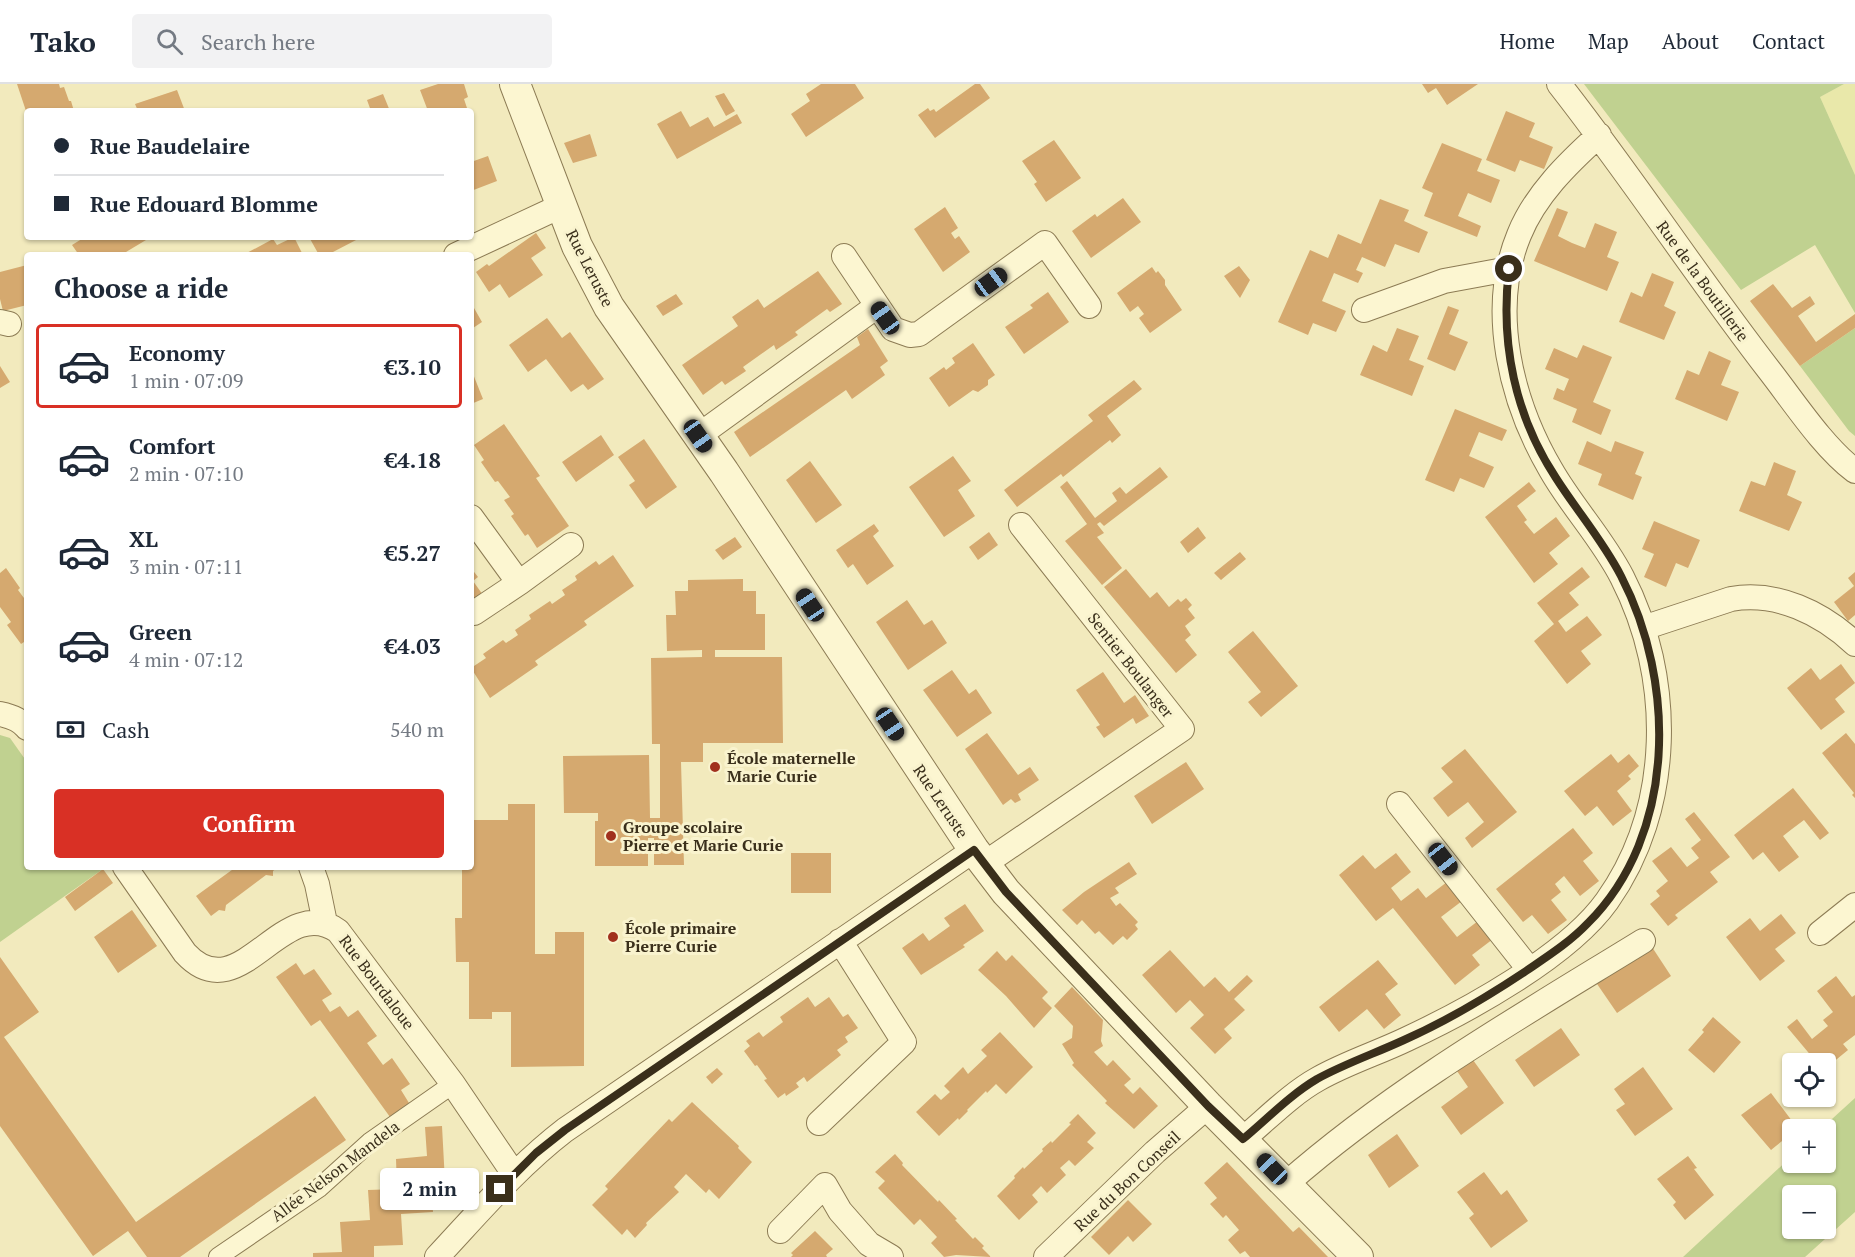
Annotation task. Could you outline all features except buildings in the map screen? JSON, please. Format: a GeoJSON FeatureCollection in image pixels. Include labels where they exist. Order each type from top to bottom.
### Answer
{"type":"FeatureCollection","features":[{"type":"Feature","properties":{"kind":"street","name":"Rue Leruste"},"geometry":{"type":"LineString","coordinates":[[515,84],[577,246],[609,307],[698,436],[979,857],[1006,892],[1208,1106],[1358,1257]]}},
{"type":"Feature","properties":{"kind":"street","name":"Rue de la Boutillerie"},"geometry":{"type":"LineString","coordinates":[[1558,84],[1599,135],[1729,318],[1801,411],[1839,457],[1855,471]]}},
{"type":"Feature","properties":{"kind":"street"},"geometry":{"type":"LineString","coordinates":[[1243,1139],[1319,1078],[1431,1027],[1492,994],[1578,932],[1605,904],[1625,873],[1642,835],[1657,774],[1659,729],[1654,677],[1642,628],[1618,569],[1553,474],[1532,435],[1523,415],[1507,345],[1506,296],[1509,269],[1519,234],[1537,202],[1558,176],[1599,135]]}},
{"type":"Feature","properties":{"kind":"street"},"geometry":{"type":"LineString","coordinates":[[463,252],[561,207]]}},
{"type":"Feature","properties":{"kind":"street"},"geometry":{"type":"LineString","coordinates":[[844,256],[893,329],[910,335],[919,334],[1045,243],[1089,306]]}},
{"type":"Feature","properties":{"kind":"street"},"geometry":{"type":"LineString","coordinates":[[1364,310],[1444,281],[1509,269]]}},
{"type":"Feature","properties":{"kind":"street"},"geometry":{"type":"LineString","coordinates":[[698,436],[877,306]]}},
{"type":"Feature","properties":{"kind":"street"},"geometry":{"type":"LineString","coordinates":[[474,521],[519,583]]}},
{"type":"Feature","properties":{"kind":"street","name":"Sentier Boulanger"},"geometry":{"type":"LineString","coordinates":[[979,857],[1182,729],[1021,525]]}},
{"type":"Feature","properties":{"kind":"street"},"geometry":{"type":"LineString","coordinates":[[474,614],[571,545]]}},
{"type":"Feature","properties":{"kind":"street"},"geometry":{"type":"LineString","coordinates":[[1642,628],[1731,599],[1761,597],[1798,606],[1837,629],[1855,644]]}},
{"type":"Feature","properties":{"kind":"street"},"geometry":{"type":"LineString","coordinates":[[0,714],[11,716],[24,723]]}},
{"type":"Feature","properties":{"kind":"street"},"geometry":{"type":"LineString","coordinates":[[1399,804],[1529,969]]}},
{"type":"Feature","properties":{"kind":"street"},"geometry":{"type":"LineString","coordinates":[[437,1257],[514,1174],[565,1130],[840,940],[979,857]]}},
{"type":"Feature","properties":{"kind":"street","name":"Rue Bourdaloue"},"geometry":{"type":"LineString","coordinates":[[127,870],[185,953],[193,962],[207,969],[221,970],[236,967],[303,923],[314,921],[325,923],[338,931],[453,1084],[514,1174]]}},
{"type":"Feature","properties":{"kind":"street"},"geometry":{"type":"LineString","coordinates":[[312,870],[325,923]]}},
{"type":"Feature","properties":{"kind":"street"},"geometry":{"type":"LineString","coordinates":[[1820,933],[1855,905]]}},
{"type":"Feature","properties":{"kind":"street"},"geometry":{"type":"LineString","coordinates":[[819,1123],[904,1042],[840,940]]}},
{"type":"Feature","properties":{"kind":"street"},"geometry":{"type":"LineString","coordinates":[[1286,1184],[1325,1150],[1474,1045],[1643,941]]}},
{"type":"Feature","properties":{"kind":"street","name":"Allée Nelson Mandela"},"geometry":{"type":"LineString","coordinates":[[218,1257],[319,1188],[370,1142],[453,1084]]}},
{"type":"Feature","properties":{"kind":"street","name":"Rue du Bon Conseil"},"geometry":{"type":"LineString","coordinates":[[1046,1257],[1155,1152],[1208,1106]]}},
{"type":"Feature","properties":{"kind":"street"},"geometry":{"type":"LineString","coordinates":[[780,1231],[825,1185],[840,1211],[869,1244],[891,1257]]}},
{"type":"Feature","properties":{"kind":"shaded area"},"geometry":{"type":"Polygon","coordinates":[[[1844,84],[1855,84],[1855,175],[1820,97],[1844,84]]]}},
{"type":"Feature","properties":{"kind":"green space"},"geometry":{"type":"Polygon","coordinates":[[[1584,84],[1844,84],[1820,97],[1855,175],[1855,313],[1815,245],[1741,290],[1584,84]]]}},
{"type":"Feature","properties":{"kind":"green space"},"geometry":{"type":"Polygon","coordinates":[[[1855,328],[1855,436],[1800,366],[1855,328]]]}},
{"type":"Feature","properties":{"kind":"green space"},"geometry":{"type":"Polygon","coordinates":[[[0,735],[10,738],[24,758],[24,870],[102,870],[0,942],[0,735]]]}},
{"type":"Feature","properties":{"kind":"green space"},"geometry":{"type":"Polygon","coordinates":[[[1855,1098],[1855,1212],[1836,1229],[1836,1185],[1782,1185],[1782,1239],[1825,1239],[1805,1257],[1683,1257],[1782,1165],[1782,1173],[1836,1173],[1836,1119],[1832,1119],[1855,1098]]]}},
{"type":"Feature","properties":{"kind":"place","name":"École maternelle Marie Curie"},"geometry":{"type":"Point","coordinates":[715,767]}},
{"type":"Feature","properties":{"kind":"place","name":"Groupe scolaire Pierre et Marie Curie"},"geometry":{"type":"Point","coordinates":[611,836]}},
{"type":"Feature","properties":{"kind":"place","name":"École primaire Pierre Curie"},"geometry":{"type":"Point","coordinates":[613,937]}},
{"type":"Feature","properties":{"kind":"route"},"geometry":{"type":"LineString","coordinates":[[500,1189],[536,1153],[565,1130],[974,850],[1006,892],[1208,1106],[1243,1139],[1319,1078],[1408,1039],[1492,994],[1562,946],[1578,932],[1605,904],[1625,873],[1642,835],[1654,795],[1657,774],[1659,729],[1657,699],[1642,628],[1622,577],[1599,538],[1553,474],[1523,415],[1507,345],[1505,319],[1509,269]]}}]}
